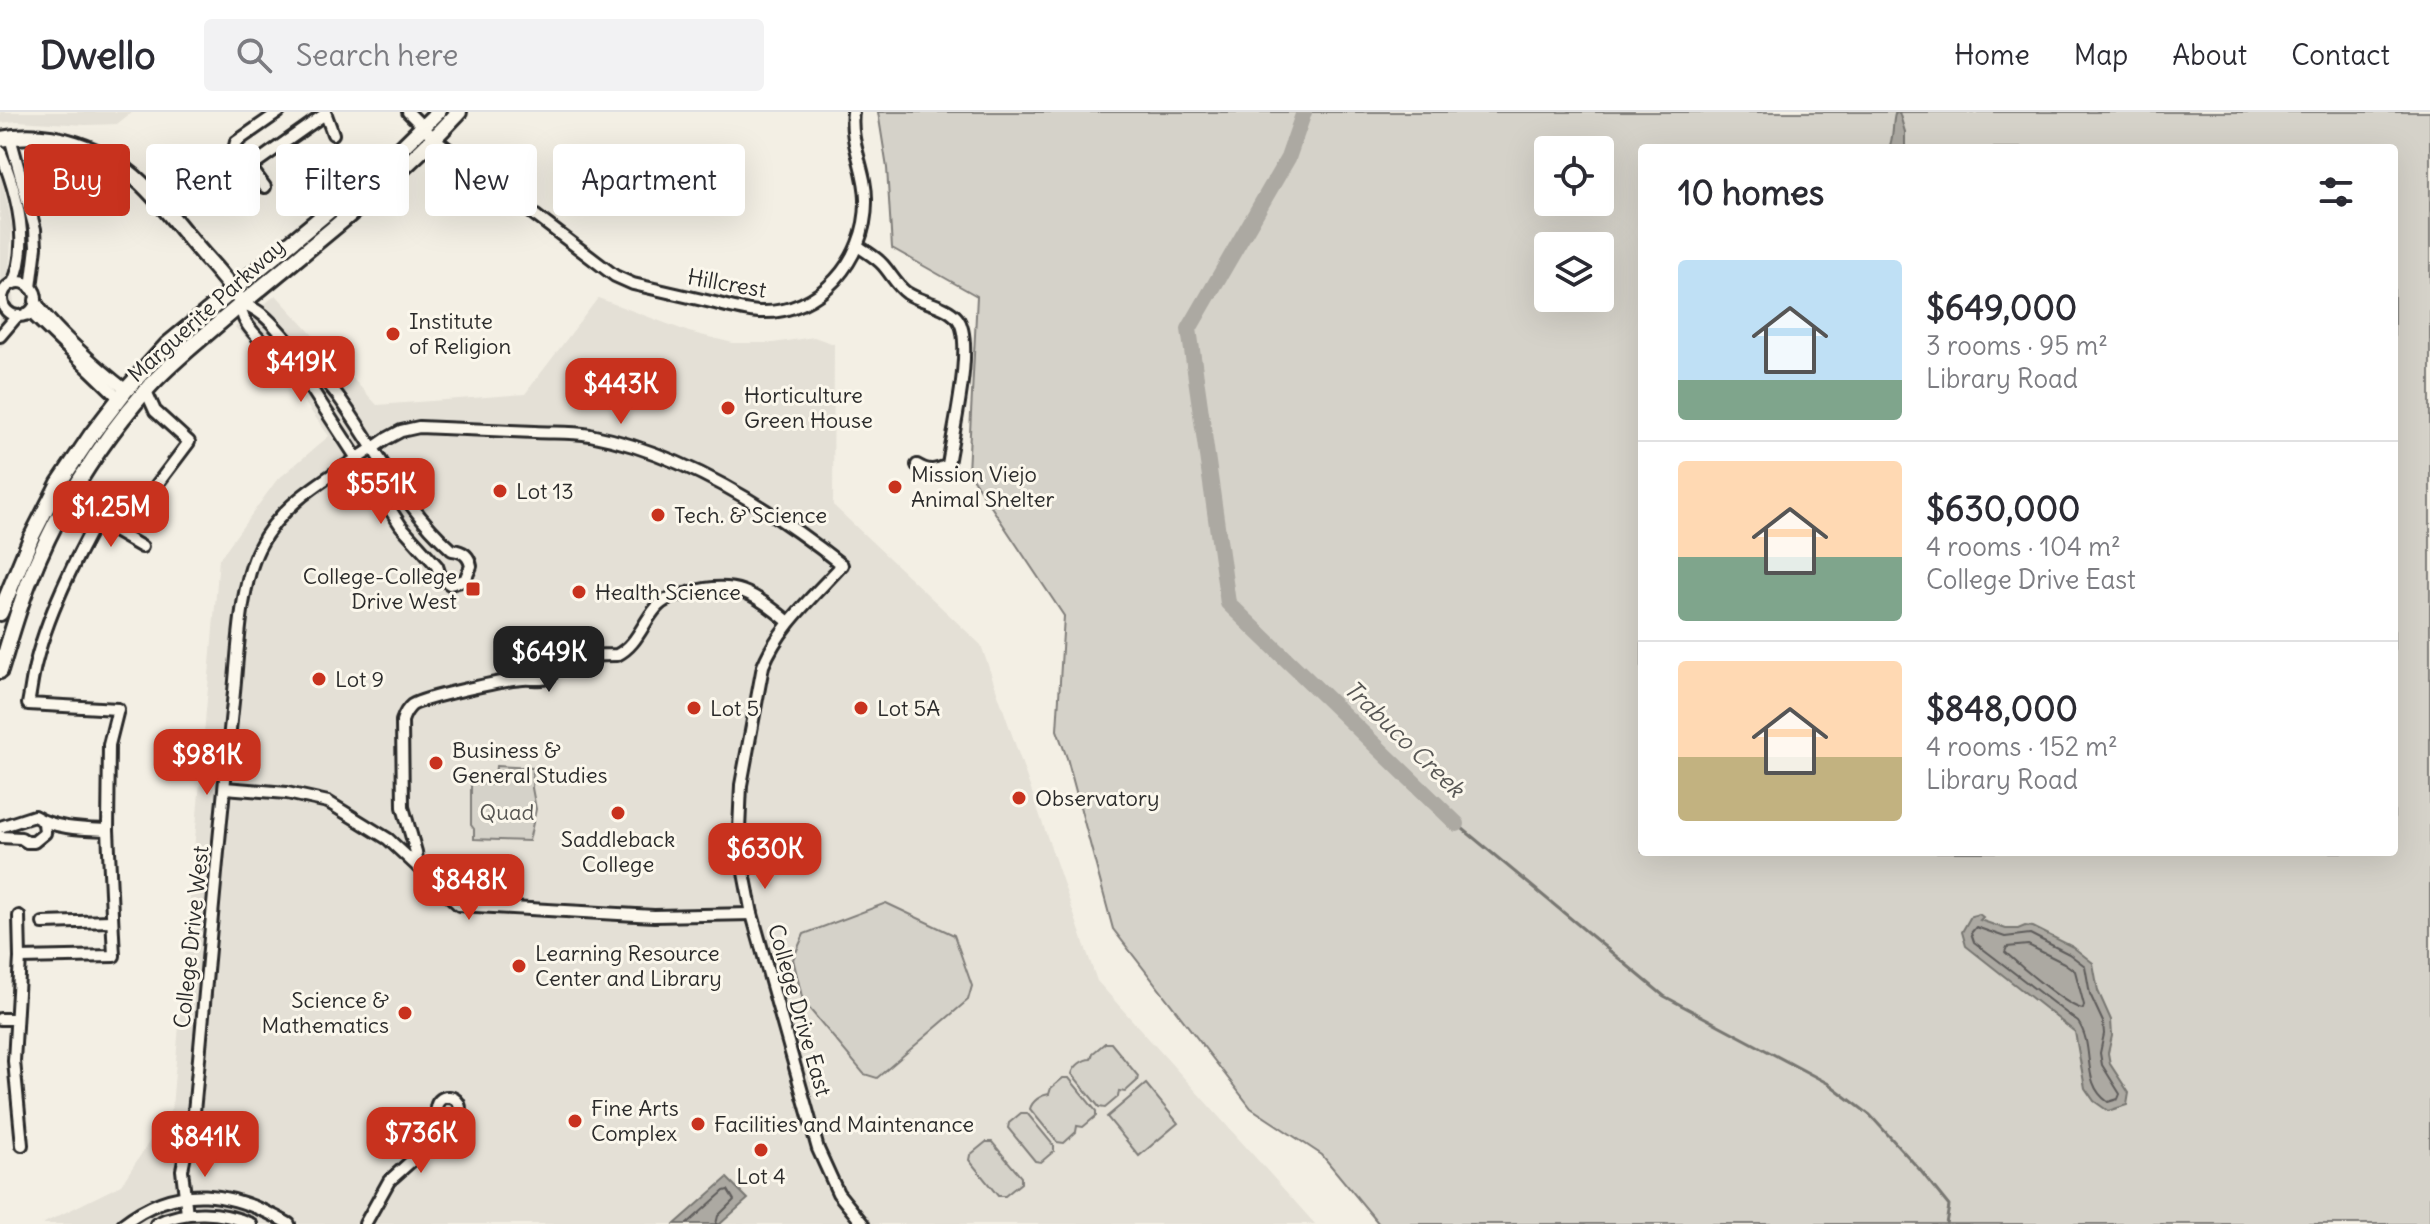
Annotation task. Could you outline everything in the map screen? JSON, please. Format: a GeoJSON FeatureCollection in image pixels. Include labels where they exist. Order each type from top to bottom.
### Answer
{"type":"FeatureCollection","features":[{"type":"Feature","properties":{"kind":"main road","name":"Marguerite Parkway"},"geometry":{"type":"LineString","coordinates":[[0,613],[12,579],[59,483],[122,394],[167,345],[382,167],[438,112]]}},
{"type":"Feature","properties":{"kind":"main road","name":"Marguerite Parkway"},"geometry":{"type":"LineString","coordinates":[[0,671],[28,584],[45,546],[84,472],[146,391],[241,303],[435,139],[459,112]]}},
{"type":"Feature","properties":{"kind":"main road"},"geometry":{"type":"LineString","coordinates":[[5,138],[43,137],[67,141],[102,156],[126,171],[149,191],[241,303]]}},
{"type":"Feature","properties":{"kind":"main road"},"geometry":{"type":"LineString","coordinates":[[84,472],[86,456],[124,403],[122,394]]}},
{"type":"Feature","properties":{"kind":"street"},"geometry":{"type":"LineString","coordinates":[[236,144],[268,116],[279,112]]}},
{"type":"Feature","properties":{"kind":"street","name":"Hillcrest"},"geometry":{"type":"LineString","coordinates":[[408,112],[435,139],[615,276],[633,284],[744,310],[761,313],[779,310],[814,297],[830,285],[845,270],[858,246]]}},
{"type":"Feature","properties":{"kind":"street"},"geometry":{"type":"LineString","coordinates":[[853,112],[854,145],[867,199],[865,227],[858,246],[882,263],[892,279],[907,293],[947,310],[959,319],[963,330],[966,352],[948,465],[936,471],[917,465]]}},
{"type":"Feature","properties":{"kind":"street"},"geometry":{"type":"LineString","coordinates":[[260,160],[325,113],[333,134]]}},
{"type":"Feature","properties":{"kind":"street"},"geometry":{"type":"LineString","coordinates":[[5,138],[35,229],[31,288],[35,300],[122,394]]}},
{"type":"Feature","properties":{"kind":"street"},"geometry":{"type":"LineString","coordinates":[[0,151],[21,225],[22,258],[13,283],[3,292],[4,307],[0,318]]}},
{"type":"Feature","properties":{"kind":"street"},"geometry":{"type":"LineString","coordinates":[[260,180],[265,187]]}},
{"type":"Feature","properties":{"kind":"street"},"geometry":{"type":"LineString","coordinates":[[13,283],[25,283],[31,288]]}},
{"type":"Feature","properties":{"kind":"street"},"geometry":{"type":"LineString","coordinates":[[0,336],[32,308],[35,300]]}},
{"type":"Feature","properties":{"kind":"street"},"geometry":{"type":"LineString","coordinates":[[241,303],[257,308],[312,366],[337,395],[372,449],[406,499],[439,538],[470,561],[471,571],[465,580],[455,584],[441,578],[437,566],[401,526],[311,388],[243,319],[241,303]]}},
{"type":"Feature","properties":{"kind":"street"},"geometry":{"type":"LineString","coordinates":[[4,307],[11,314],[33,315],[122,394]]}},
{"type":"Feature","properties":{"kind":"street"},"geometry":{"type":"LineString","coordinates":[[20,958],[114,956],[108,830],[109,745],[118,709],[28,704],[36,661],[54,610],[113,493],[140,507],[189,442],[155,411],[146,391]]}},
{"type":"Feature","properties":{"kind":"street","name":"College Drive East"},"geometry":{"type":"LineString","coordinates":[[372,449],[401,431],[419,427],[587,435],[670,459],[746,499],[806,537],[842,565],[789,622],[767,655],[741,785],[739,830],[752,914],[818,1149],[838,1193],[863,1224]]}},
{"type":"Feature","properties":{"kind":"street","name":"College Drive West"},"geometry":{"type":"LineString","coordinates":[[187,1214],[182,1170],[194,1112],[243,612],[251,567],[272,525],[288,508],[372,449]]}},
{"type":"Feature","properties":{"kind":"street"},"geometry":{"type":"LineString","coordinates":[[97,521],[142,547]]}},
{"type":"Feature","properties":{"kind":"street"},"geometry":{"type":"LineString","coordinates":[[437,566],[440,557],[452,550]]}},
{"type":"Feature","properties":{"kind":"street"},"geometry":{"type":"LineString","coordinates":[[418,867],[403,807],[402,721],[412,706],[496,684],[546,678],[562,656],[617,655],[630,647],[661,603],[704,588],[741,589],[759,598],[789,622]]}},
{"type":"Feature","properties":{"kind":"street"},"geometry":{"type":"LineString","coordinates":[[225,788],[287,793],[328,802],[388,839],[459,905],[654,916],[752,914]]}},
{"type":"Feature","properties":{"kind":"street"},"geometry":{"type":"LineString","coordinates":[[0,827],[34,816],[44,828]]}},
{"type":"Feature","properties":{"kind":"street"},"geometry":{"type":"LineString","coordinates":[[44,828],[108,830]]}},
{"type":"Feature","properties":{"kind":"street"},"geometry":{"type":"LineString","coordinates":[[0,837],[34,842],[44,828]]}},
{"type":"Feature","properties":{"kind":"street"},"geometry":{"type":"LineString","coordinates":[[19,916],[20,958],[14,1061],[22,1145]]}},
{"type":"Feature","properties":{"kind":"street"},"geometry":{"type":"LineString","coordinates":[[43,923],[111,921]]}},
{"type":"Feature","properties":{"kind":"street"},"geometry":{"type":"LineString","coordinates":[[0,1019],[16,1019]]}},
{"type":"Feature","properties":{"kind":"street"},"geometry":{"type":"LineString","coordinates":[[365,1224],[389,1181],[447,1129],[448,1121]]}},
{"type":"Feature","properties":{"kind":"street"},"geometry":{"type":"LineString","coordinates":[[123,1224],[156,1204],[184,1195],[239,1199],[289,1224]]}},
{"type":"Feature","properties":{"kind":"street"},"geometry":{"type":"LineString","coordinates":[[156,1224],[187,1214],[214,1214],[251,1224]]}},
{"type":"Feature","properties":{"kind":"shaded area"},"geometry":{"type":"Polygon","coordinates":[[[0,112],[132,112],[117,124],[86,125],[0,123],[0,112]]]}},
{"type":"Feature","properties":{"kind":"shaded area"},"geometry":{"type":"Polygon","coordinates":[[[0,171],[12,226],[9,272],[18,326],[0,348],[0,171]]]}},
{"type":"Feature","properties":{"kind":"shaded area","name":"Saddleback College"},"geometry":{"type":"Polygon","coordinates":[[[276,295],[377,405],[525,394],[598,298],[689,332],[733,343],[773,343],[814,337],[834,344],[833,505],[981,645],[1097,981],[1315,1224],[42,1224],[121,1185],[172,1107],[219,559],[276,481],[329,436],[289,381],[235,327],[276,295]]]}},
{"type":"Feature","properties":{"kind":"green space"},"geometry":{"type":"Polygon","coordinates":[[[878,112],[2430,112],[2430,1224],[1379,1224],[1322,1155],[1251,1108],[1113,929],[1057,730],[1064,616],[968,472],[977,296],[892,248],[887,168],[878,112]]]}},
{"type":"Feature","properties":{"kind":"green space","name":"Quad"},"geometry":{"type":"Polygon","coordinates":[[[496,766],[533,768],[532,788],[536,809],[529,841],[474,839],[471,782],[494,785],[496,766]]]}},
{"type":"Feature","properties":{"kind":"green space"},"geometry":{"type":"Polygon","coordinates":[[[886,903],[954,935],[972,986],[968,1000],[877,1078],[864,1074],[803,1001],[793,959],[804,934],[886,903]]]}},
{"type":"Feature","properties":{"kind":"green space"},"geometry":{"type":"Polygon","coordinates":[[[1105,1043],[1111,1043],[1138,1076],[1137,1081],[1125,1092],[1119,1091],[1118,1097],[1105,1108],[1099,1107],[1072,1074],[1077,1066],[1091,1059],[1093,1053],[1105,1043]]]}},
{"type":"Feature","properties":{"kind":"green space"},"geometry":{"type":"Polygon","coordinates":[[[1063,1078],[1069,1078],[1096,1111],[1096,1116],[1083,1127],[1077,1126],[1076,1132],[1064,1143],[1057,1142],[1030,1109],[1035,1101],[1049,1094],[1051,1088],[1063,1078]]]}},
{"type":"Feature","properties":{"kind":"green space"},"geometry":{"type":"Polygon","coordinates":[[[1146,1084],[1178,1123],[1139,1156],[1107,1117],[1146,1084]]]}},
{"type":"Feature","properties":{"kind":"green space"},"geometry":{"type":"Polygon","coordinates":[[[1021,1113],[1027,1113],[1054,1146],[1054,1151],[1041,1162],[1035,1161],[1008,1128],[1009,1123],[1021,1113]]]}},
{"type":"Feature","properties":{"kind":"green space"},"geometry":{"type":"Polygon","coordinates":[[[986,1142],[992,1142],[1021,1177],[1021,1183],[1005,1196],[998,1196],[969,1160],[970,1155],[986,1142]]]}},
{"type":"Feature","properties":{"kind":"water"},"geometry":{"type":"Polygon","coordinates":[[[1899,112],[1905,144],[1890,144],[1895,114],[1899,112]]]}},
{"type":"Feature","properties":{"kind":"water"},"geometry":{"type":"Polygon","coordinates":[[[1979,914],[1983,917],[1980,920],[2006,929],[2033,927],[2073,947],[2093,963],[2098,991],[2111,1020],[2110,1064],[2129,1093],[2127,1105],[2108,1111],[2094,1101],[2085,1088],[2075,1032],[1966,946],[1962,932],[1971,916],[1979,914]]]}},
{"type":"Feature","properties":{"kind":"water"},"geometry":{"type":"Polygon","coordinates":[[[727,1178],[748,1199],[720,1224],[675,1224],[727,1178]]]}},
{"type":"Feature","properties":{"kind":"waterway","name":"Trabuco Creek"},"geometry":{"type":"LineString","coordinates":[[1304,112],[1288,158],[1189,329],[1228,603],[1457,824]]}},
{"type":"Feature","properties":{"kind":"waterway","name":"Trabuco Creek"},"geometry":{"type":"LineString","coordinates":[[1457,824],[1664,996],[1829,1084],[1870,1115],[1949,1206],[1946,1224]]}},
{"type":"Feature","properties":{"kind":"place","name":"Institute of Religion"},"geometry":{"type":"Point","coordinates":[393,334]}},
{"type":"Feature","properties":{"kind":"place","name":"Horticulture Green House"},"geometry":{"type":"Point","coordinates":[728,408]}},
{"type":"Feature","properties":{"kind":"place","name":"Mission Viejo Animal Shelter"},"geometry":{"type":"Point","coordinates":[895,487]}},
{"type":"Feature","properties":{"kind":"place","name":"Lot 13"},"geometry":{"type":"Point","coordinates":[500,491]}},
{"type":"Feature","properties":{"kind":"place","name":"Tech. & Science"},"geometry":{"type":"Point","coordinates":[658,515]}},
{"type":"Feature","properties":{"kind":"place","name":"College-College Drive West"},"geometry":{"type":"Point","coordinates":[473,589]}},
{"type":"Feature","properties":{"kind":"place","name":"Health Science"},"geometry":{"type":"Point","coordinates":[579,592]}},
{"type":"Feature","properties":{"kind":"place","name":"Lot 9"},"geometry":{"type":"Point","coordinates":[319,679]}},
{"type":"Feature","properties":{"kind":"place","name":"Lot 5"},"geometry":{"type":"Point","coordinates":[694,708]}},
{"type":"Feature","properties":{"kind":"place","name":"Lot 5A"},"geometry":{"type":"Point","coordinates":[861,708]}},
{"type":"Feature","properties":{"kind":"place","name":"Business & General Studies"},"geometry":{"type":"Point","coordinates":[436,763]}},
{"type":"Feature","properties":{"kind":"place","name":"Observatory"},"geometry":{"type":"Point","coordinates":[1019,798]}},
{"type":"Feature","properties":{"kind":"place","name":"Saddleback College"},"geometry":{"type":"Point","coordinates":[618,813]}},
{"type":"Feature","properties":{"kind":"place","name":"Learning Resource Center and Library"},"geometry":{"type":"Point","coordinates":[519,966]}},
{"type":"Feature","properties":{"kind":"place","name":"Science & Mathematics"},"geometry":{"type":"Point","coordinates":[405,1013]}},
{"type":"Feature","properties":{"kind":"place","name":"Fine Arts Complex"},"geometry":{"type":"Point","coordinates":[575,1121]}},
{"type":"Feature","properties":{"kind":"place","name":"Facilities and Maintenance"},"geometry":{"type":"Point","coordinates":[698,1124]}},
{"type":"Feature","properties":{"kind":"place","name":"Lot 4"},"geometry":{"type":"Point","coordinates":[761,1150]}}]}
